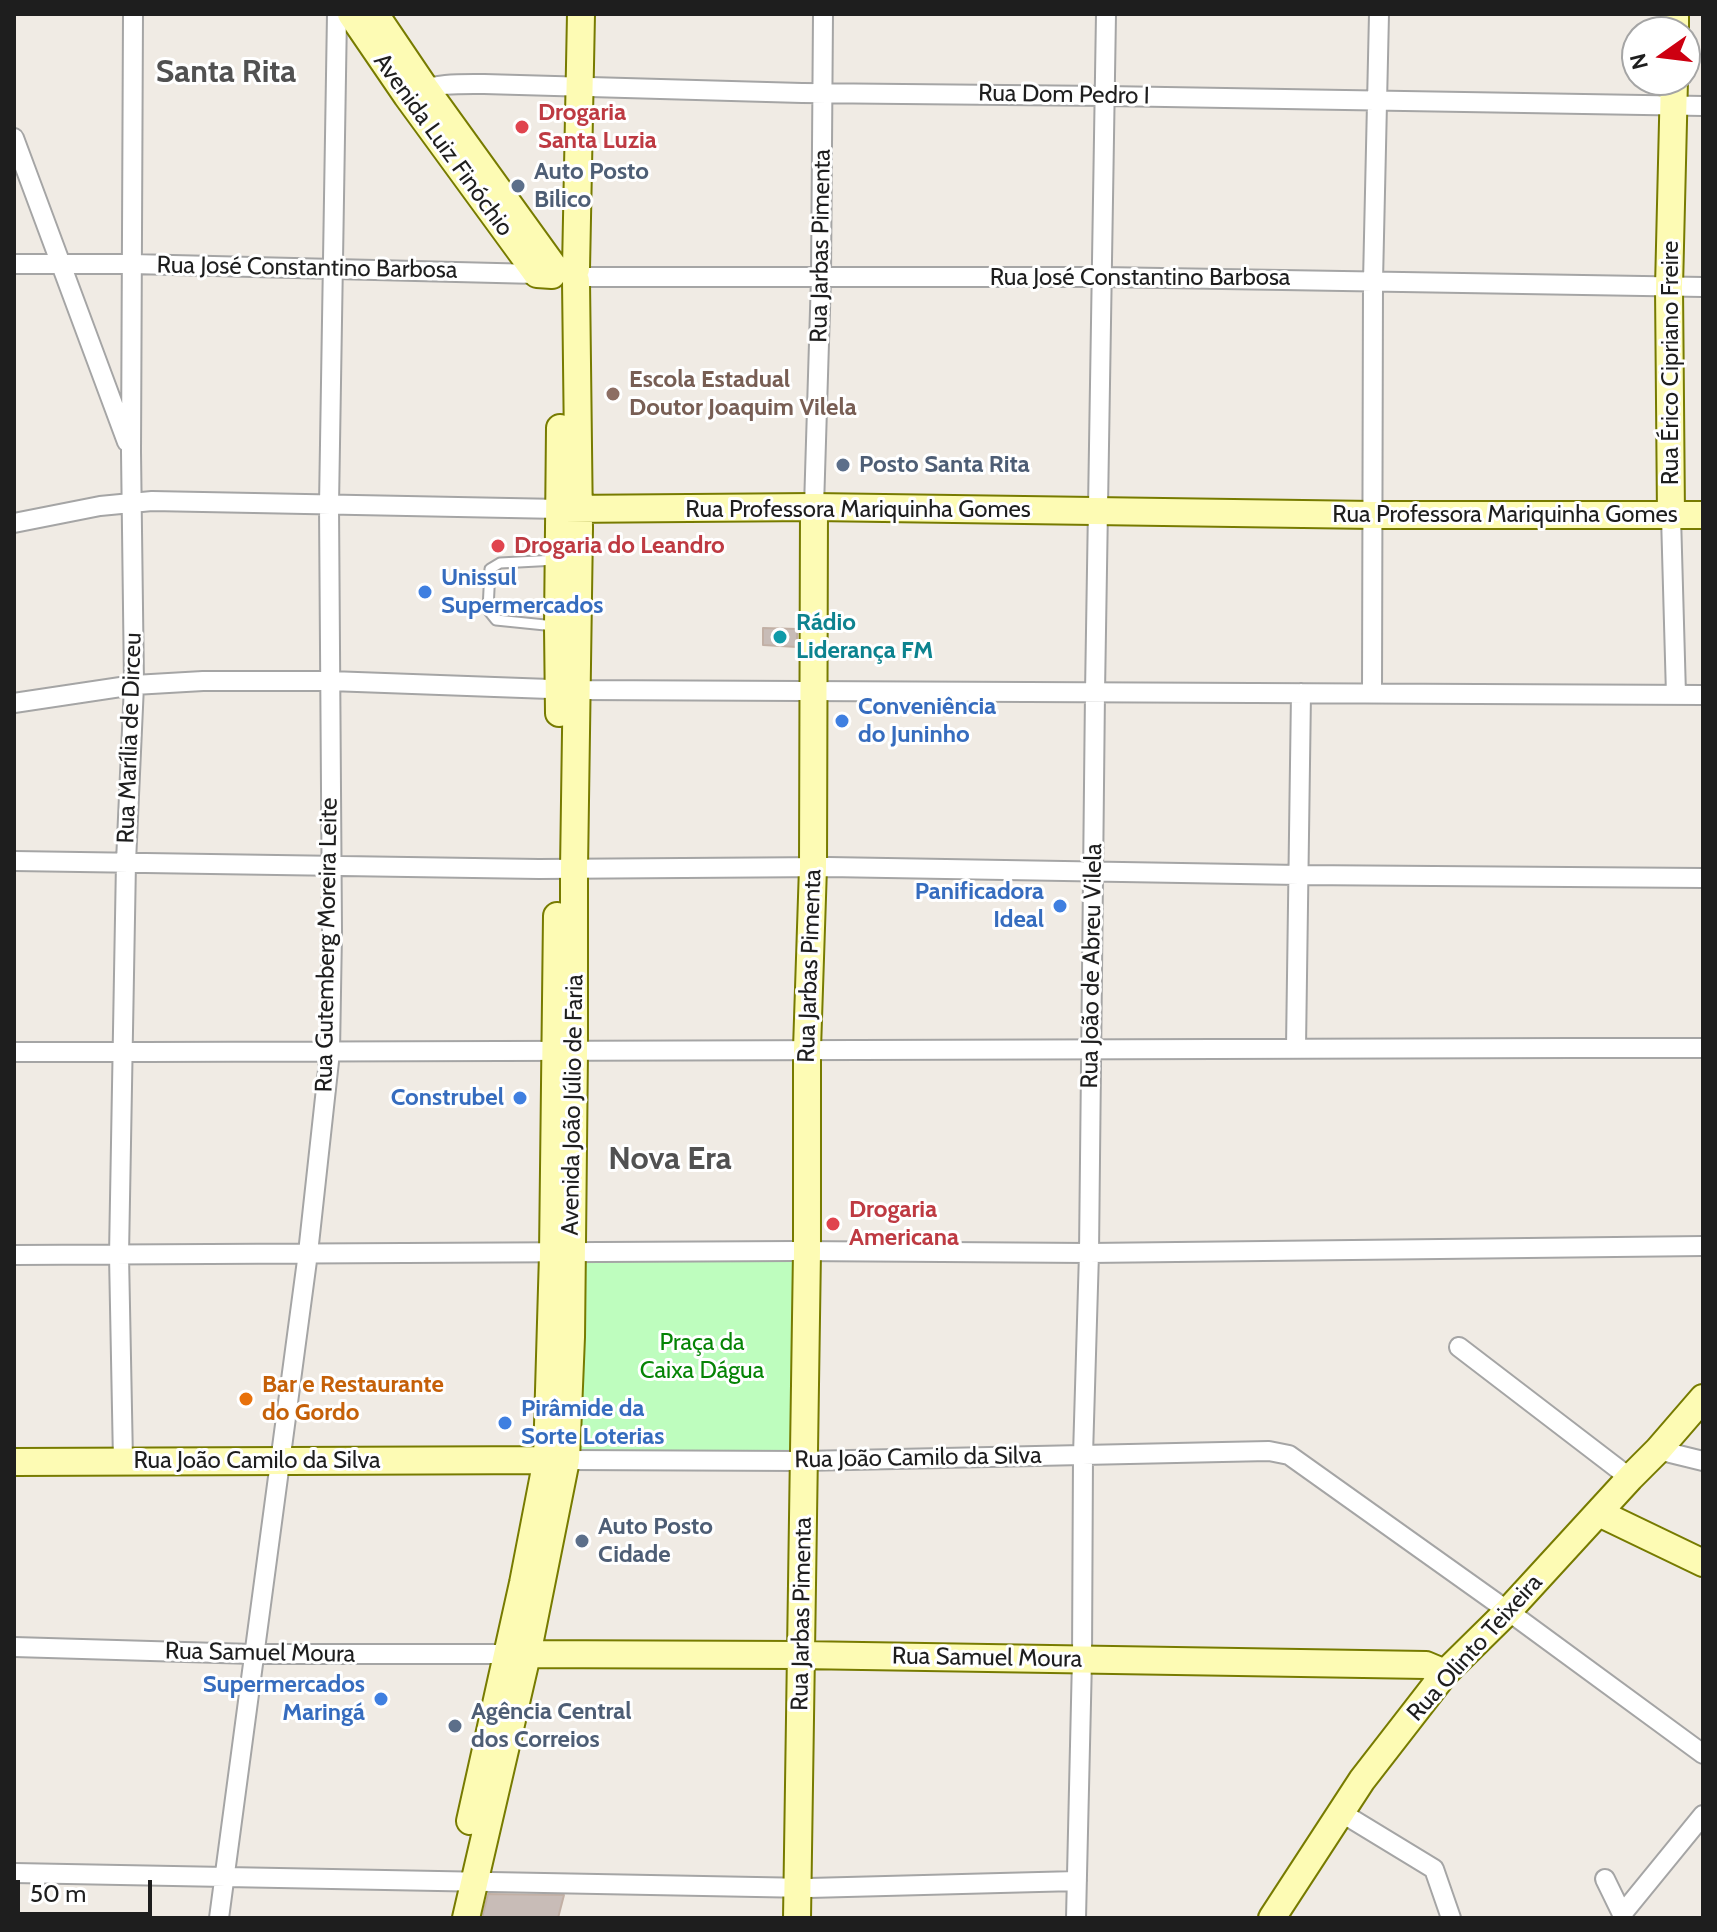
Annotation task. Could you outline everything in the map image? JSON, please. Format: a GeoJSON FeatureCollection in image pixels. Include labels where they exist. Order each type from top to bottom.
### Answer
{"type":"FeatureCollection","features":[{"type":"Feature","properties":{"kind":"street","name":"Rua Marília de Dirceu"},"geometry":{"type":"LineString","coordinates":[[123,1461],[119,1255],[126,862],[134,685],[131,452],[133,14]]}},
{"type":"Feature","properties":{"kind":"street","name":"Rua Gutemberg Moreira Leite"},"geometry":{"type":"LineString","coordinates":[[219,1918],[308,1253],[330,1052],[329,505],[337,14]]}},
{"type":"Feature","properties":{"kind":"street","name":"Avenida Luiz Finóchio"},"geometry":{"type":"LineString","coordinates":[[351,14],[416,92],[486,190],[562,274]]}},
{"type":"Feature","properties":{"kind":"street","name":"Avenida Luiz Finóchio"},"geometry":{"type":"LineString","coordinates":[[375,14],[416,92]]}},
{"type":"Feature","properties":{"kind":"street","name":"Avenida João Júlio de Faria"},"geometry":{"type":"LineString","coordinates":[[562,274],[574,173],[572,88],[564,14]]}},
{"type":"Feature","properties":{"kind":"street","name":"Avenida João Júlio de Faria"},"geometry":{"type":"LineString","coordinates":[[449,1918],[466,1881],[557,1460],[570,509],[562,274],[572,88],[581,14]]}},
{"type":"Feature","properties":{"kind":"street","name":"Rua Jarbas Pimenta"},"geometry":{"type":"LineString","coordinates":[[797,1918],[823,14]]}},
{"type":"Feature","properties":{"kind":"street","name":"Rua João de Abreu Vilela"},"geometry":{"type":"LineString","coordinates":[[1076,1918],[1089,1253],[1106,14]]}},
{"type":"Feature","properties":{"kind":"street"},"geometry":{"type":"LineString","coordinates":[[1372,692],[1373,281],[1379,14]]}},
{"type":"Feature","properties":{"kind":"street","name":"Rua Dom Pedro I"},"geometry":{"type":"LineString","coordinates":[[416,92],[446,84],[473,84],[823,93],[1378,100],[1621,94]]}},
{"type":"Feature","properties":{"kind":"street","name":"Rua Érico Cipriano Freire"},"geometry":{"type":"LineString","coordinates":[[1674,96],[1669,287],[1676,695]]}},
{"type":"Feature","properties":{"kind":"street","name":"Rua Dom Pedro I"},"geometry":{"type":"LineString","coordinates":[[1681,96],[1703,106]]}},
{"type":"Feature","properties":{"kind":"street"},"geometry":{"type":"LineString","coordinates":[[14,138],[131,452]]}},
{"type":"Feature","properties":{"kind":"street","name":"Rua José Constantino Barbosa"},"geometry":{"type":"LineString","coordinates":[[14,264],[562,274],[1102,277],[1703,287]]}},
{"type":"Feature","properties":{"kind":"street","name":"Rua Professora Mariquinha Gomes"},"geometry":{"type":"LineString","coordinates":[[14,523],[132,503],[179,501],[570,509],[814,507],[1373,515],[1703,515]]}},
{"type":"Feature","properties":{"kind":"street","name":"Avenida João Júlio de Faria"},"geometry":{"type":"LineString","coordinates":[[568,690],[558,627],[560,560],[570,509]]}},
{"type":"Feature","properties":{"kind":"street"},"geometry":{"type":"LineString","coordinates":[[14,703],[134,685],[191,681],[330,681],[568,690],[1703,695]]}},
{"type":"Feature","properties":{"kind":"street"},"geometry":{"type":"LineString","coordinates":[[1296,1047],[1301,693]]}},
{"type":"Feature","properties":{"kind":"street"},"geometry":{"type":"LineString","coordinates":[[14,861],[566,869],[813,867],[1703,878]]}},
{"type":"Feature","properties":{"kind":"street"},"geometry":{"type":"LineString","coordinates":[[14,1052],[1703,1048]]}},
{"type":"Feature","properties":{"kind":"street"},"geometry":{"type":"LineString","coordinates":[[14,1255],[807,1251],[1089,1253],[1703,1246]]}},
{"type":"Feature","properties":{"kind":"street"},"geometry":{"type":"LineString","coordinates":[[1459,1347],[1630,1478]]}},
{"type":"Feature","properties":{"kind":"street","name":"Rua Olinto Teixeira"},"geometry":{"type":"LineString","coordinates":[[1272,1918],[1362,1780],[1445,1673],[1508,1611],[1703,1398]]}},
{"type":"Feature","properties":{"kind":"street"},"geometry":{"type":"LineString","coordinates":[[1658,1450],[1703,1461]]}},
{"type":"Feature","properties":{"kind":"street","name":"Rua João Camilo da Silva"},"geometry":{"type":"LineString","coordinates":[[14,1462],[803,1461],[1269,1451],[1289,1455],[1508,1611]]}},
{"type":"Feature","properties":{"kind":"street"},"geometry":{"type":"LineString","coordinates":[[1599,1513],[1703,1563]]}},
{"type":"Feature","properties":{"kind":"street"},"geometry":{"type":"LineString","coordinates":[[1508,1611],[1703,1754]]}},
{"type":"Feature","properties":{"kind":"street","name":"Rua Samuel Moura"},"geometry":{"type":"LineString","coordinates":[[14,1647],[253,1654],[800,1655],[1426,1665],[1445,1673]]}},
{"type":"Feature","properties":{"kind":"street"},"geometry":{"type":"LineString","coordinates":[[1342,1813],[1434,1869],[1451,1918]]}},
{"type":"Feature","properties":{"kind":"street"},"geometry":{"type":"LineString","coordinates":[[1605,1879],[1624,1916],[1703,1815]]}},
{"type":"Feature","properties":{"kind":"street"},"geometry":{"type":"LineString","coordinates":[[14,1873],[798,1887],[1077,1881]]}},
{"type":"Feature","properties":{"kind":"street","name":"Avenida João Júlio de Faria"},"geometry":{"type":"LineString","coordinates":[[466,1881],[466,1918]]}},
{"type":"Feature","properties":{"kind":"lane"},"geometry":{"type":"LineString","coordinates":[[558,627],[496,620],[488,610],[490,569],[500,563],[560,560]]}},
{"type":"Feature","properties":{"kind":"green space","name":"Praça da Caixa Dágua"},"geometry":{"type":"Polygon","coordinates":[[[576,1258],[804,1261],[797,1454],[570,1453],[576,1258]]]}},
{"type":"Feature","properties":{"kind":"building","name":"Rádio Liderança FM"},"geometry":{"type":"Polygon","coordinates":[[[763,628],[797,629],[797,647],[763,645],[763,628]]]}},
{"type":"Feature","properties":{"kind":"building"},"geometry":{"type":"Polygon","coordinates":[[[488,1894],[564,1895],[558,1918],[482,1918],[488,1894]]]}},
{"type":"Feature","properties":{"kind":"place","name":"Drogaria Santa Luzia"},"geometry":{"type":"Point","coordinates":[522,127]}},
{"type":"Feature","properties":{"kind":"place","name":"Auto Posto Bilico"},"geometry":{"type":"Point","coordinates":[518,186]}},
{"type":"Feature","properties":{"kind":"place","name":"Escola Estadual Doutor Joaquim Vilela"},"geometry":{"type":"Point","coordinates":[613,394]}},
{"type":"Feature","properties":{"kind":"place","name":"Posto Santa Rita"},"geometry":{"type":"Point","coordinates":[843,465]}},
{"type":"Feature","properties":{"kind":"place","name":"Drogaria do Leandro"},"geometry":{"type":"Point","coordinates":[498,546]}},
{"type":"Feature","properties":{"kind":"place","name":"Unissul Supermercados"},"geometry":{"type":"Point","coordinates":[425,592]}},
{"type":"Feature","properties":{"kind":"place","name":"Rádio Liderança FM"},"geometry":{"type":"Point","coordinates":[780,637]}},
{"type":"Feature","properties":{"kind":"place","name":"Conveniência do Juninho"},"geometry":{"type":"Point","coordinates":[842,721]}},
{"type":"Feature","properties":{"kind":"place","name":"Panificadora Ideal"},"geometry":{"type":"Point","coordinates":[1060,906]}},
{"type":"Feature","properties":{"kind":"place","name":"Construbel"},"geometry":{"type":"Point","coordinates":[520,1098]}},
{"type":"Feature","properties":{"kind":"place","name":"Drogaria Americana"},"geometry":{"type":"Point","coordinates":[833,1224]}},
{"type":"Feature","properties":{"kind":"place","name":"Bar e Restaurante do Gordo"},"geometry":{"type":"Point","coordinates":[246,1399]}},
{"type":"Feature","properties":{"kind":"place","name":"Pirâmide da Sorte Loterias"},"geometry":{"type":"Point","coordinates":[505,1423]}},
{"type":"Feature","properties":{"kind":"place","name":"Auto Posto Cidade"},"geometry":{"type":"Point","coordinates":[582,1541]}},
{"type":"Feature","properties":{"kind":"place","name":"Supermercados Maringá"},"geometry":{"type":"Point","coordinates":[381,1699]}},
{"type":"Feature","properties":{"kind":"place","name":"Agência Central dos Correios"},"geometry":{"type":"Point","coordinates":[455,1726]}},
{"type":"Feature","properties":{"kind":"district","name":"Santa Rita"},"geometry":{"type":"Point","coordinates":[226,73]}},
{"type":"Feature","properties":{"kind":"district","name":"Nova Era"},"geometry":{"type":"Point","coordinates":[670,1160]}}]}
